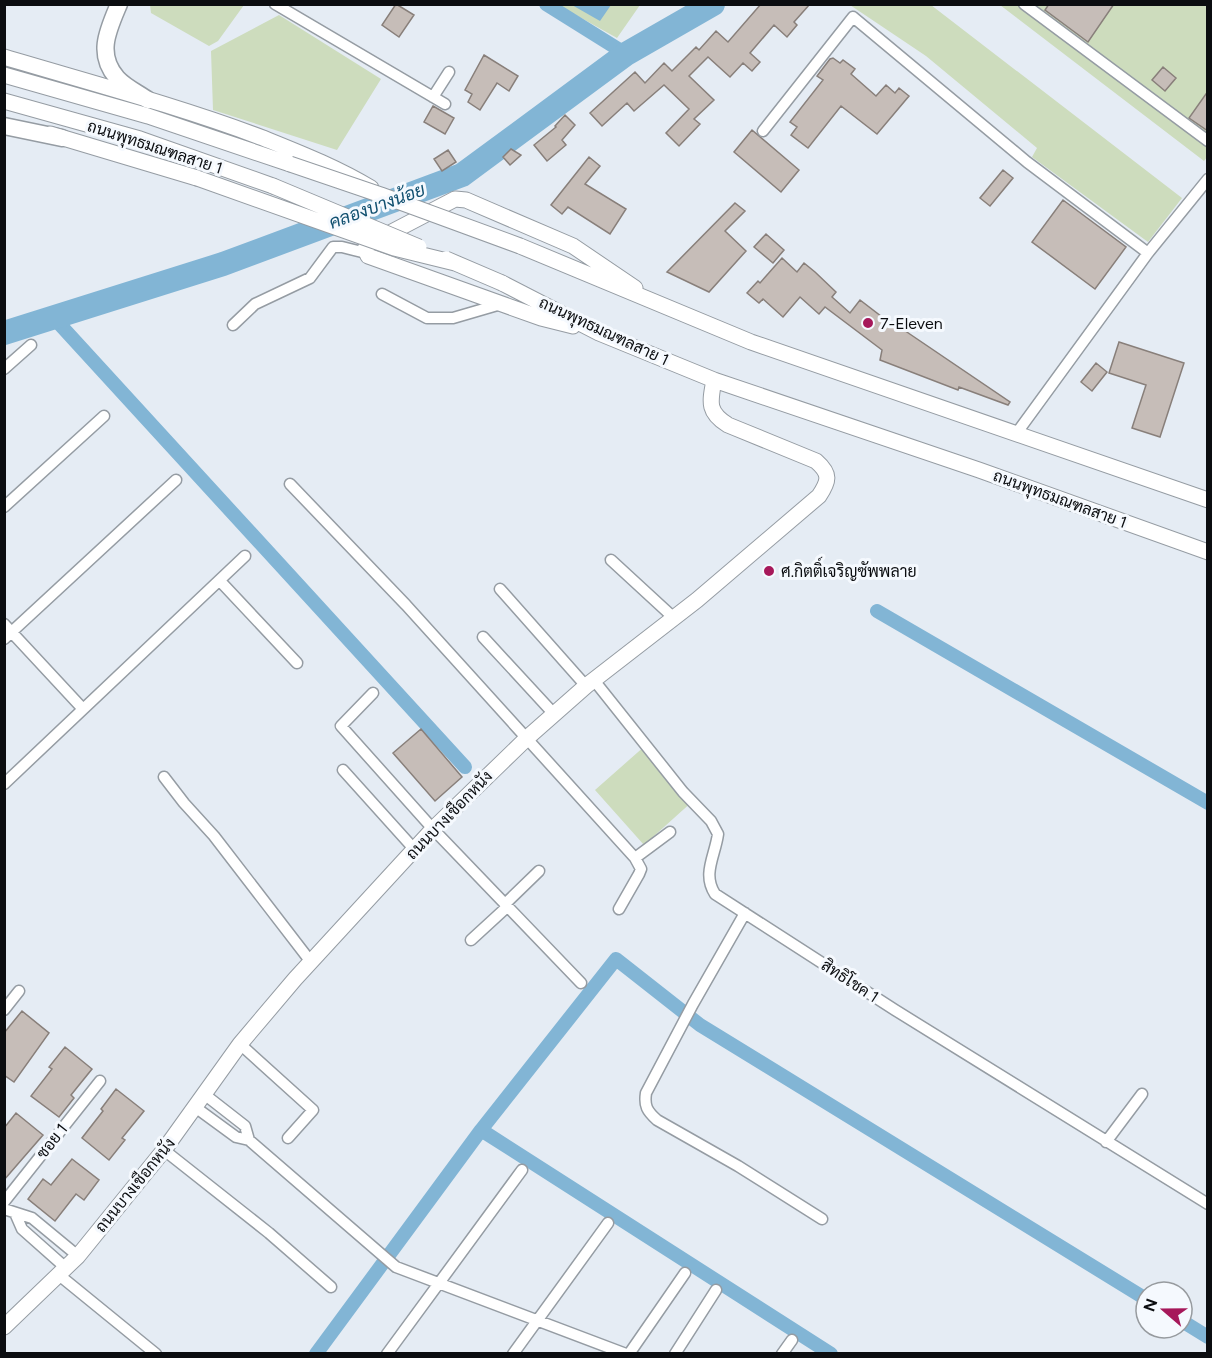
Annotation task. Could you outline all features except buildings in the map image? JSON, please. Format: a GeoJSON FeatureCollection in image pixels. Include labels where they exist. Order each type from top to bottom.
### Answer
{"type":"FeatureCollection","features":[{"type":"Feature","properties":{"kind":"main road"},"geometry":{"type":"LineString","coordinates":[[119,4],[108,30],[104,54],[117,78],[148,108]]}},
{"type":"Feature","properties":{"kind":"main road"},"geometry":{"type":"LineString","coordinates":[[4,57],[148,108],[213,119],[312,157],[345,173],[381,195]]}},
{"type":"Feature","properties":{"kind":"main road","name":"ถนนพุทธมณฑลสาย 1"},"geometry":{"type":"LineString","coordinates":[[4,75],[148,108],[290,164],[520,246],[751,342],[1208,500]]}},
{"type":"Feature","properties":{"kind":"main road","name":"ถนนพุทธมณฑลสาย 1"},"geometry":{"type":"LineString","coordinates":[[4,101],[140,139],[273,186],[501,283],[599,333],[714,380],[979,470],[1208,552]]}},
{"type":"Feature","properties":{"kind":"main road"},"geometry":{"type":"LineString","coordinates":[[4,120],[197,178],[394,248],[455,263]]}},
{"type":"Feature","properties":{"kind":"main road"},"geometry":{"type":"LineString","coordinates":[[4,126],[62,138]]}},
{"type":"Feature","properties":{"kind":"main road"},"geometry":{"type":"LineString","coordinates":[[599,333],[541,318],[501,304],[368,256],[365,249],[369,243],[455,199],[466,200],[573,246],[609,269],[654,303]]}},
{"type":"Feature","properties":{"kind":"main road","name":"ถนนบางเชือกหนัง"},"geometry":{"type":"LineString","coordinates":[[4,1327],[78,1256],[164,1150],[240,1044],[311,962],[434,829],[554,714],[674,618],[819,496],[827,485],[827,477],[824,468],[816,461],[718,419],[712,411],[711,403],[714,380]]}},
{"type":"Feature","properties":{"kind":"street"},"geometry":{"type":"LineString","coordinates":[[275,4],[445,104]]}},
{"type":"Feature","properties":{"kind":"street"},"geometry":{"type":"LineString","coordinates":[[1024,4],[1208,141]]}},
{"type":"Feature","properties":{"kind":"street"},"geometry":{"type":"LineString","coordinates":[[763,131],[853,17],[1027,162],[1148,253]]}},
{"type":"Feature","properties":{"kind":"street"},"geometry":{"type":"LineString","coordinates":[[433,97],[449,72]]}},
{"type":"Feature","properties":{"kind":"street"},"geometry":{"type":"LineString","coordinates":[[1016,434],[1148,253],[1208,179]]}},
{"type":"Feature","properties":{"kind":"street"},"geometry":{"type":"LineString","coordinates":[[233,325],[255,304],[310,278],[333,247],[366,253]]}},
{"type":"Feature","properties":{"kind":"street"},"geometry":{"type":"LineString","coordinates":[[382,294],[427,318],[453,318],[501,304]]}},
{"type":"Feature","properties":{"kind":"street"},"geometry":{"type":"LineString","coordinates":[[4,369],[32,345]]}},
{"type":"Feature","properties":{"kind":"street"},"geometry":{"type":"LineString","coordinates":[[4,507],[104,416]]}},
{"type":"Feature","properties":{"kind":"street"},"geometry":{"type":"LineString","coordinates":[[83,709],[7,632],[176,480]]}},
{"type":"Feature","properties":{"kind":"street"},"geometry":{"type":"LineString","coordinates":[[290,484],[406,605],[635,858],[641,869],[619,909]]}},
{"type":"Feature","properties":{"kind":"street"},"geometry":{"type":"LineString","coordinates":[[4,784],[245,556]]}},
{"type":"Feature","properties":{"kind":"street"},"geometry":{"type":"LineString","coordinates":[[611,560],[674,618]]}},
{"type":"Feature","properties":{"kind":"street"},"geometry":{"type":"LineString","coordinates":[[220,581],[297,663]]}},
{"type":"Feature","properties":{"kind":"street"},"geometry":{"type":"LineString","coordinates":[[500,589],[590,683]]}},
{"type":"Feature","properties":{"kind":"street"},"geometry":{"type":"LineString","coordinates":[[483,637],[554,714]]}},
{"type":"Feature","properties":{"kind":"street","name":"สิทธิโชค 1"},"geometry":{"type":"LineString","coordinates":[[590,683],[683,792],[711,821],[718,834],[708,872],[709,885],[715,894],[895,1010],[1208,1204]]}},
{"type":"Feature","properties":{"kind":"street"},"geometry":{"type":"LineString","coordinates":[[373,693],[341,726],[434,829],[581,983]]}},
{"type":"Feature","properties":{"kind":"street"},"geometry":{"type":"LineString","coordinates":[[343,770],[415,850]]}},
{"type":"Feature","properties":{"kind":"street"},"geometry":{"type":"LineString","coordinates":[[164,777],[214,836],[311,962]]}},
{"type":"Feature","properties":{"kind":"street"},"geometry":{"type":"LineString","coordinates":[[635,858],[670,832]]}},
{"type":"Feature","properties":{"kind":"street"},"geometry":{"type":"LineString","coordinates":[[471,940],[539,871]]}},
{"type":"Feature","properties":{"kind":"street"},"geometry":{"type":"LineString","coordinates":[[746,913],[646,1093],[645,1103],[648,1112],[657,1120],[738,1166],[822,1219]]}},
{"type":"Feature","properties":{"kind":"street"},"geometry":{"type":"LineString","coordinates":[[4,1010],[19,991]]}},
{"type":"Feature","properties":{"kind":"street"},"geometry":{"type":"LineString","coordinates":[[240,1044],[313,1110],[288,1138]]}},
{"type":"Feature","properties":{"kind":"street","name":"ซอย 1"},"geometry":{"type":"LineString","coordinates":[[4,1202],[100,1081]]}},
{"type":"Feature","properties":{"kind":"street"},"geometry":{"type":"LineString","coordinates":[[204,1094],[245,1126],[249,1140]]}},
{"type":"Feature","properties":{"kind":"street"},"geometry":{"type":"LineString","coordinates":[[1106,1142],[1142,1094]]}},
{"type":"Feature","properties":{"kind":"street"},"geometry":{"type":"LineString","coordinates":[[195,1107],[236,1137],[249,1140],[396,1267],[628,1353],[685,1273]]}},
{"type":"Feature","properties":{"kind":"street"},"geometry":{"type":"LineString","coordinates":[[164,1150],[269,1233],[331,1287]]}},
{"type":"Feature","properties":{"kind":"street"},"geometry":{"type":"LineString","coordinates":[[387,1353],[522,1170]]}},
{"type":"Feature","properties":{"kind":"street"},"geometry":{"type":"LineString","coordinates":[[10,1211],[32,1218],[78,1256]]}},
{"type":"Feature","properties":{"kind":"street"},"geometry":{"type":"LineString","coordinates":[[10,1211],[22,1229],[62,1271],[156,1353]]}},
{"type":"Feature","properties":{"kind":"street"},"geometry":{"type":"LineString","coordinates":[[513,1353],[608,1223]]}},
{"type":"Feature","properties":{"kind":"street"},"geometry":{"type":"LineString","coordinates":[[675,1353],[716,1290]]}},
{"type":"Feature","properties":{"kind":"street"},"geometry":{"type":"LineString","coordinates":[[782,1353],[792,1340]]}},
{"type":"Feature","properties":{"kind":"green space"},"geometry":{"type":"Polygon","coordinates":[[[150,4],[244,5],[218,41],[209,46],[151,13],[150,4]]]}},
{"type":"Feature","properties":{"kind":"green space"},"geometry":{"type":"Polygon","coordinates":[[[558,5],[640,5],[617,38],[558,5]]]}},
{"type":"Feature","properties":{"kind":"green space"},"geometry":{"type":"Polygon","coordinates":[[[850,5],[931,5],[1182,198],[1148,242],[1032,157],[1037,148],[926,56],[850,5]]]}},
{"type":"Feature","properties":{"kind":"green space"},"geometry":{"type":"Polygon","coordinates":[[[1000,5],[1207,5],[1207,157],[1204,161],[1000,5]]]}},
{"type":"Feature","properties":{"kind":"green space"},"geometry":{"type":"Polygon","coordinates":[[[279,15],[381,79],[337,150],[213,110],[211,51],[279,15]]]}},
{"type":"Feature","properties":{"kind":"green space"},"geometry":{"type":"Polygon","coordinates":[[[646,745],[694,800],[644,845],[595,790],[646,745]]]}},
{"type":"Feature","properties":{"kind":"water"},"geometry":{"type":"Polygon","coordinates":[[[572,5],[611,5],[600,21],[572,5]]]}},
{"type":"Feature","properties":{"kind":"waterway"},"geometry":{"type":"LineString","coordinates":[[546,4],[626,54]]}},
{"type":"Feature","properties":{"kind":"waterway","name":"คลองบางน้อย"},"geometry":{"type":"LineString","coordinates":[[701,4],[707,8]]}},
{"type":"Feature","properties":{"kind":"waterway","name":"คลองบางน้อย"},"geometry":{"type":"LineString","coordinates":[[4,333],[223,264],[462,175],[626,54],[713,4]]}},
{"type":"Feature","properties":{"kind":"waterway"},"geometry":{"type":"LineString","coordinates":[[54,318],[465,767]]}},
{"type":"Feature","properties":{"kind":"waterway"},"geometry":{"type":"LineString","coordinates":[[877,611],[1208,803]]}},
{"type":"Feature","properties":{"kind":"waterway"},"geometry":{"type":"LineString","coordinates":[[316,1354],[481,1130],[616,959],[700,1025],[1134,1292]]}},
{"type":"Feature","properties":{"kind":"waterway"},"geometry":{"type":"LineString","coordinates":[[481,1130],[831,1354]]}},
{"type":"Feature","properties":{"kind":"waterway"},"geometry":{"type":"LineString","coordinates":[[1194,1328],[1208,1337]]}},
{"type":"Feature","properties":{"kind":"place","name":"7-Eleven"},"geometry":{"type":"Point","coordinates":[868,323]}},
{"type":"Feature","properties":{"kind":"place","name":"ศ.กิตติ์เจริญซัพพลาย"},"geometry":{"type":"Point","coordinates":[769,571]}}]}
